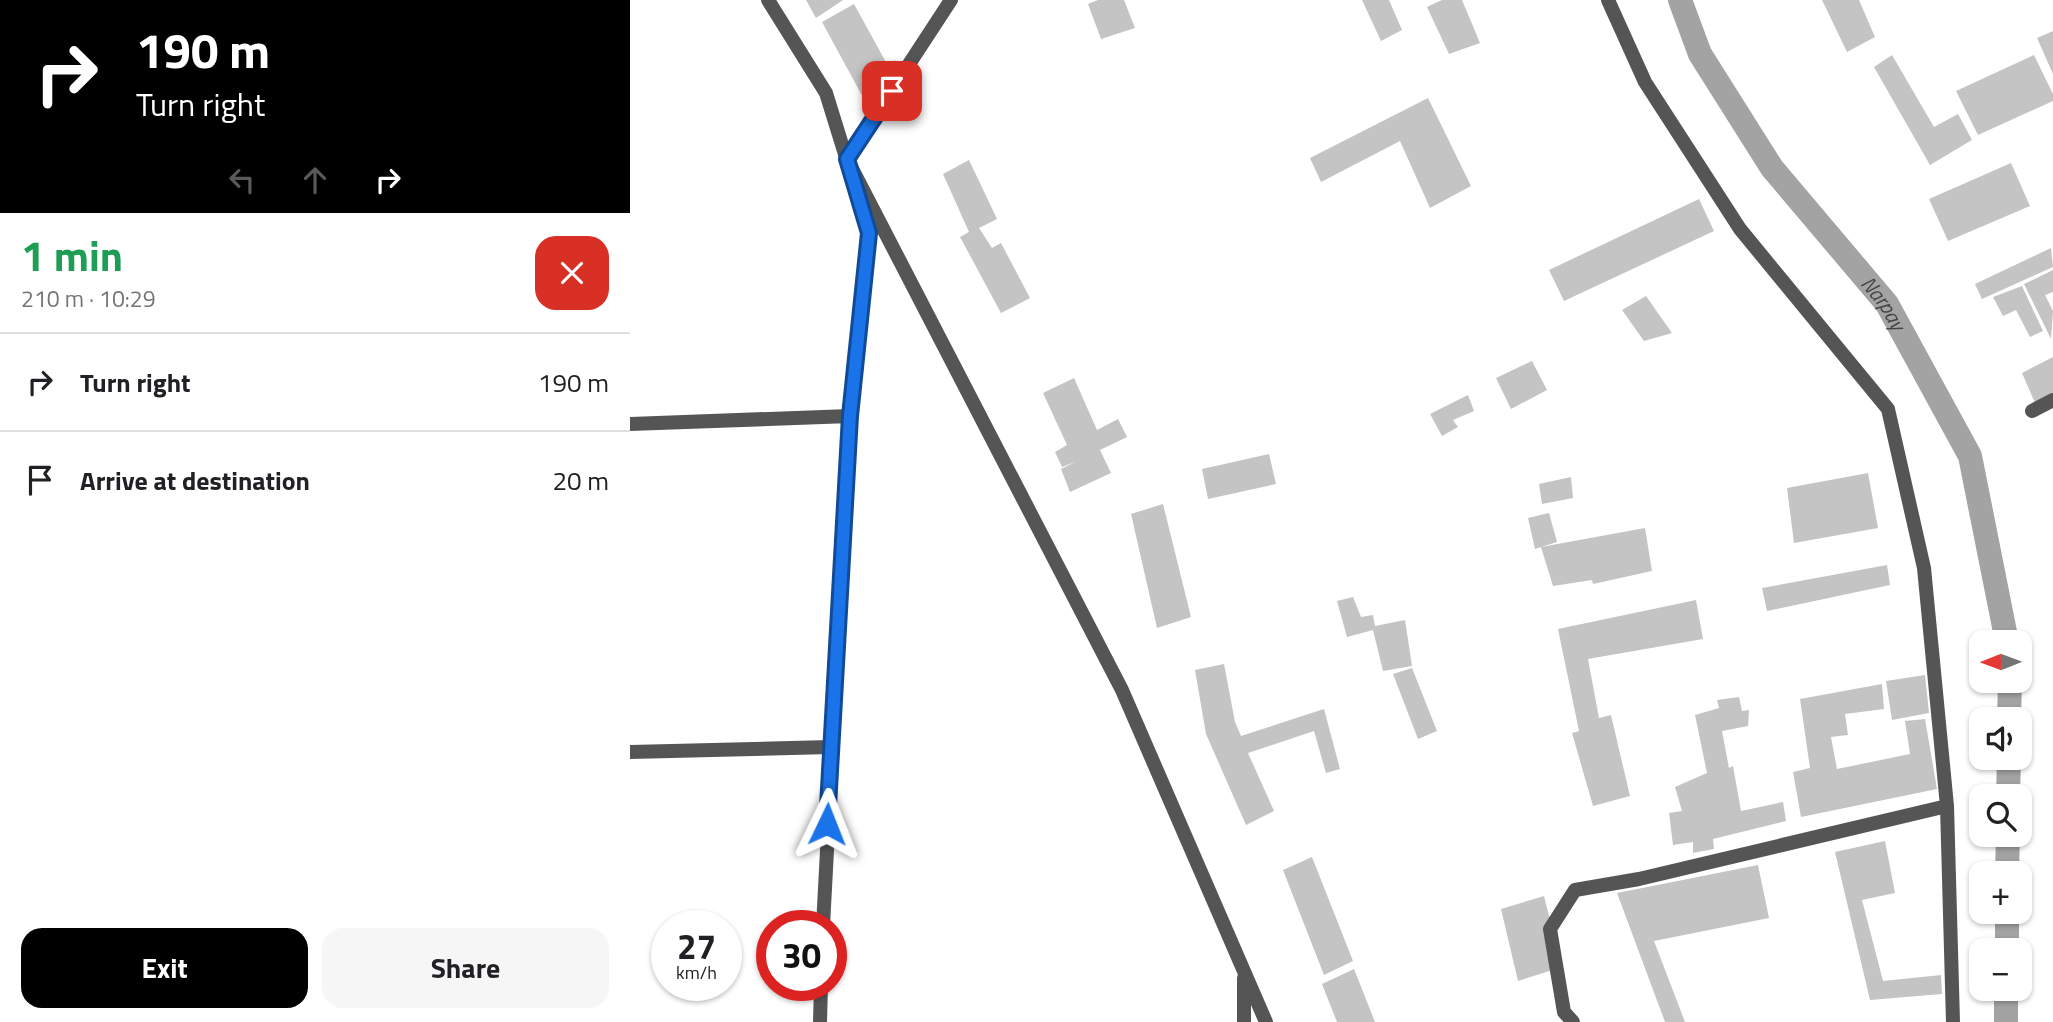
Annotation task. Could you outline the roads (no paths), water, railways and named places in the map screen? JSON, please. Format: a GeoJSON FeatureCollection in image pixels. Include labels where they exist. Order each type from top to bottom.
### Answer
{"type":"FeatureCollection","features":[{"type":"Feature","properties":{"kind":"street"},"geometry":{"type":"LineString","coordinates":[[768,0],[826,93],[869,233],[850,416],[830,747],[824,910]]}},
{"type":"Feature","properties":{"kind":"street"},"geometry":{"type":"LineString","coordinates":[[847,159],[951,0]]}},
{"type":"Feature","properties":{"kind":"street"},"geometry":{"type":"LineString","coordinates":[[1608,0],[1645,82],[1740,229],[1888,409],[1924,568],[1947,806],[1952,1022]]}},
{"type":"Feature","properties":{"kind":"street"},"geometry":{"type":"LineString","coordinates":[[847,159],[1122,690],[1266,1022]]}},
{"type":"Feature","properties":{"kind":"street"},"geometry":{"type":"LineString","coordinates":[[2032,411],[2053,400]]}},
{"type":"Feature","properties":{"kind":"street"},"geometry":{"type":"LineString","coordinates":[[630,424],[850,416]]}},
{"type":"Feature","properties":{"kind":"street"},"geometry":{"type":"LineString","coordinates":[[630,752],[830,747]]}},
{"type":"Feature","properties":{"kind":"street"},"geometry":{"type":"LineString","coordinates":[[1573,1022],[1564,1012],[1550,929],[1575,890],[1639,879],[1947,806]]}},
{"type":"Feature","properties":{"kind":"street"},"geometry":{"type":"LineString","coordinates":[[1244,972],[1244,1022]]}},
{"type":"Feature","properties":{"kind":"street"},"geometry":{"type":"LineString","coordinates":[[820,1022],[821,1001]]}},
{"type":"Feature","properties":{"kind":"waterway","name":"Narpay"},"geometry":{"type":"LineString","coordinates":[[1680,0],[1700,54],[1772,168],[1887,304],[1970,456],[2005,630]]}},
{"type":"Feature","properties":{"kind":"waterway","name":"Narpay"},"geometry":{"type":"LineString","coordinates":[[2009,707],[2010,693]]}},
{"type":"Feature","properties":{"kind":"waterway","name":"Narpay"},"geometry":{"type":"LineString","coordinates":[[2008,784],[2009,770]]}},
{"type":"Feature","properties":{"kind":"waterway","name":"Narpay"},"geometry":{"type":"LineString","coordinates":[[2007,861],[2008,847]]}},
{"type":"Feature","properties":{"kind":"waterway","name":"Narpay"},"geometry":{"type":"LineString","coordinates":[[2007,924],[2007,938]]}},
{"type":"Feature","properties":{"kind":"waterway","name":"Narpay"},"geometry":{"type":"LineString","coordinates":[[2006,1001],[2006,1022]]}}]}
